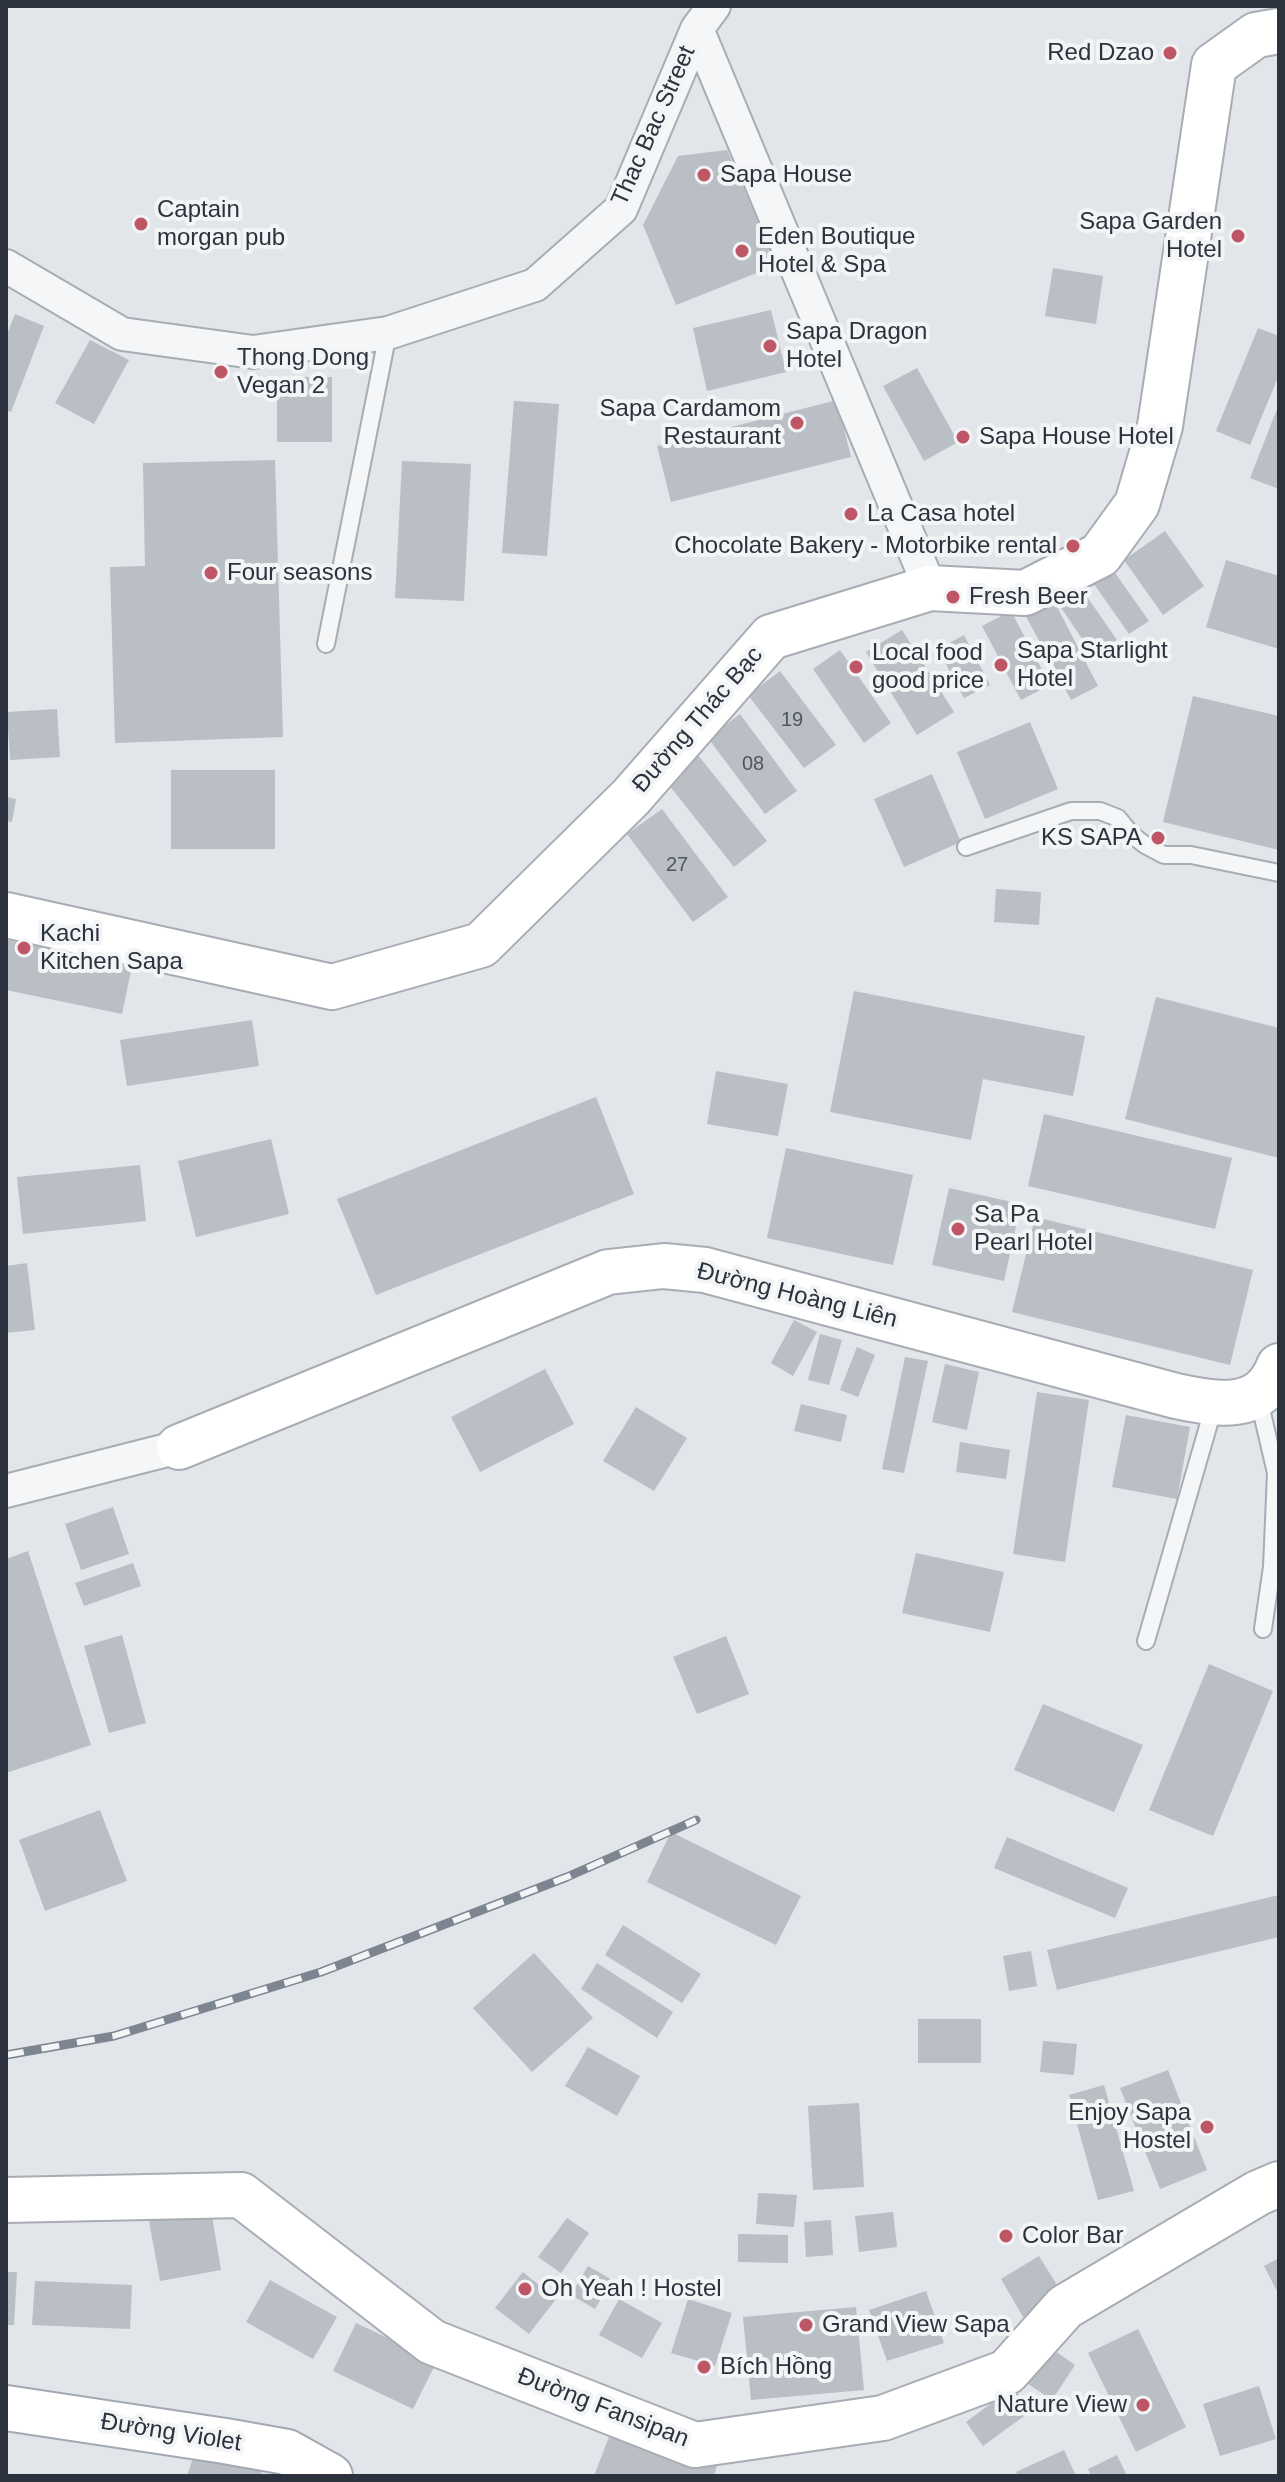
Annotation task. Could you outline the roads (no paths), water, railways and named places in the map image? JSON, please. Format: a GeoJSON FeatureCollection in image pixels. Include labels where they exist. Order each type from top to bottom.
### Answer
{"type":"FeatureCollection","features":[{"type":"Feature","properties":{"kind":"street","name":"Thac Bac Street"},"geometry":{"type":"LineString","coordinates":[[6,266],[122,334],[253,352],[388,333],[535,285],[621,209],[706,17]]}},
{"type":"Feature","properties":{"kind":"street","name":"Thac Bac Street"},"geometry":{"type":"LineString","coordinates":[[706,17],[930,588]]}},
{"type":"Feature","properties":{"kind":"street","name":"Đường Thác Bạc"},"geometry":{"type":"LineString","coordinates":[[6,915],[332,987],[481,945],[631,797],[771,637],[930,588],[1025,593],[1100,555],[1137,504],[1160,426],[1214,65],[1256,35],[1279,31]]}},
{"type":"Feature","properties":{"kind":"street","name":"Đường Hoàng Liên"},"geometry":{"type":"LineString","coordinates":[[179,1447],[608,1272],[664,1266],[705,1270],[1215,1404],[1240,1402],[1268,1380]]}},
{"type":"Feature","properties":{"kind":"street"},"geometry":{"type":"LineString","coordinates":[[6,1491],[179,1447]]}},
{"type":"Feature","properties":{"kind":"street","name":"Đường Fansipan"},"geometry":{"type":"LineString","coordinates":[[6,2200],[241,2195],[432,2342],[695,2445],[883,2418],[1007,2372],[1065,2307],[1258,2193],[1279,2184]]}},
{"type":"Feature","properties":{"kind":"street","name":"Đường Violet"},"geometry":{"type":"LineString","coordinates":[[6,2408],[287,2452],[330,2476]]}},
{"type":"Feature","properties":{"kind":"lane"},"geometry":{"type":"LineString","coordinates":[[326,644],[388,333]]}},
{"type":"Feature","properties":{"kind":"lane"},"geometry":{"type":"LineString","coordinates":[[966,847],[1071,811],[1100,811],[1118,818],[1138,840],[1164,855],[1191,855],[1279,873]]}},
{"type":"Feature","properties":{"kind":"lane"},"geometry":{"type":"LineString","coordinates":[[1263,1629],[1272,1567],[1276,1473],[1268,1380]]}},
{"type":"Feature","properties":{"kind":"lane"},"geometry":{"type":"LineString","coordinates":[[1146,1641],[1215,1404]]}},
{"type":"Feature","properties":{"kind":"railway"},"geometry":{"type":"LineString","coordinates":[[6,2055],[114,2036],[321,1972],[567,1877],[696,1820]]}},
{"type":"Feature","properties":{"kind":"place","name":"Red Dzao"},"geometry":{"type":"Point","coordinates":[1170,53]}},
{"type":"Feature","properties":{"kind":"place","name":"Sapa House"},"geometry":{"type":"Point","coordinates":[704,175]}},
{"type":"Feature","properties":{"kind":"place","name":"Captain morgan pub"},"geometry":{"type":"Point","coordinates":[141,224]}},
{"type":"Feature","properties":{"kind":"place","name":"Sapa Garden Hotel"},"geometry":{"type":"Point","coordinates":[1238,236]}},
{"type":"Feature","properties":{"kind":"place","name":"Eden Boutique Hotel & Spa"},"geometry":{"type":"Point","coordinates":[742,251]}},
{"type":"Feature","properties":{"kind":"place","name":"Sapa Dragon Hotel"},"geometry":{"type":"Point","coordinates":[770,346]}},
{"type":"Feature","properties":{"kind":"place","name":"Thong Dong Vegan 2"},"geometry":{"type":"Point","coordinates":[221,372]}},
{"type":"Feature","properties":{"kind":"place","name":"Sapa Cardamom Restaurant"},"geometry":{"type":"Point","coordinates":[797,423]}},
{"type":"Feature","properties":{"kind":"place","name":"Sapa House Hotel"},"geometry":{"type":"Point","coordinates":[963,437]}},
{"type":"Feature","properties":{"kind":"place","name":"La Casa hotel"},"geometry":{"type":"Point","coordinates":[851,514]}},
{"type":"Feature","properties":{"kind":"place","name":"Chocolate Bakery - Motorbike rental"},"geometry":{"type":"Point","coordinates":[1073,546]}},
{"type":"Feature","properties":{"kind":"place","name":"Four seasons"},"geometry":{"type":"Point","coordinates":[211,573]}},
{"type":"Feature","properties":{"kind":"place","name":"Fresh Beer"},"geometry":{"type":"Point","coordinates":[953,597]}},
{"type":"Feature","properties":{"kind":"place","name":"Sapa Starlight Hotel"},"geometry":{"type":"Point","coordinates":[1001,665]}},
{"type":"Feature","properties":{"kind":"place","name":"Local food good price"},"geometry":{"type":"Point","coordinates":[856,667]}},
{"type":"Feature","properties":{"kind":"place","name":"KS SAPA"},"geometry":{"type":"Point","coordinates":[1158,838]}},
{"type":"Feature","properties":{"kind":"place","name":"Kachi Kitchen Sapa"},"geometry":{"type":"Point","coordinates":[24,948]}},
{"type":"Feature","properties":{"kind":"place","name":"Sa Pa Pearl Hotel"},"geometry":{"type":"Point","coordinates":[958,1229]}},
{"type":"Feature","properties":{"kind":"place","name":"Enjoy Sapa Hostel"},"geometry":{"type":"Point","coordinates":[1207,2127]}},
{"type":"Feature","properties":{"kind":"place","name":"Color Bar"},"geometry":{"type":"Point","coordinates":[1006,2236]}},
{"type":"Feature","properties":{"kind":"place","name":"Oh Yeah ! Hostel"},"geometry":{"type":"Point","coordinates":[525,2289]}},
{"type":"Feature","properties":{"kind":"place","name":"Grand View Sapa"},"geometry":{"type":"Point","coordinates":[806,2325]}},
{"type":"Feature","properties":{"kind":"place","name":"Bích Hồng"},"geometry":{"type":"Point","coordinates":[704,2367]}},
{"type":"Feature","properties":{"kind":"place","name":"Nature View"},"geometry":{"type":"Point","coordinates":[1143,2405]}}]}
